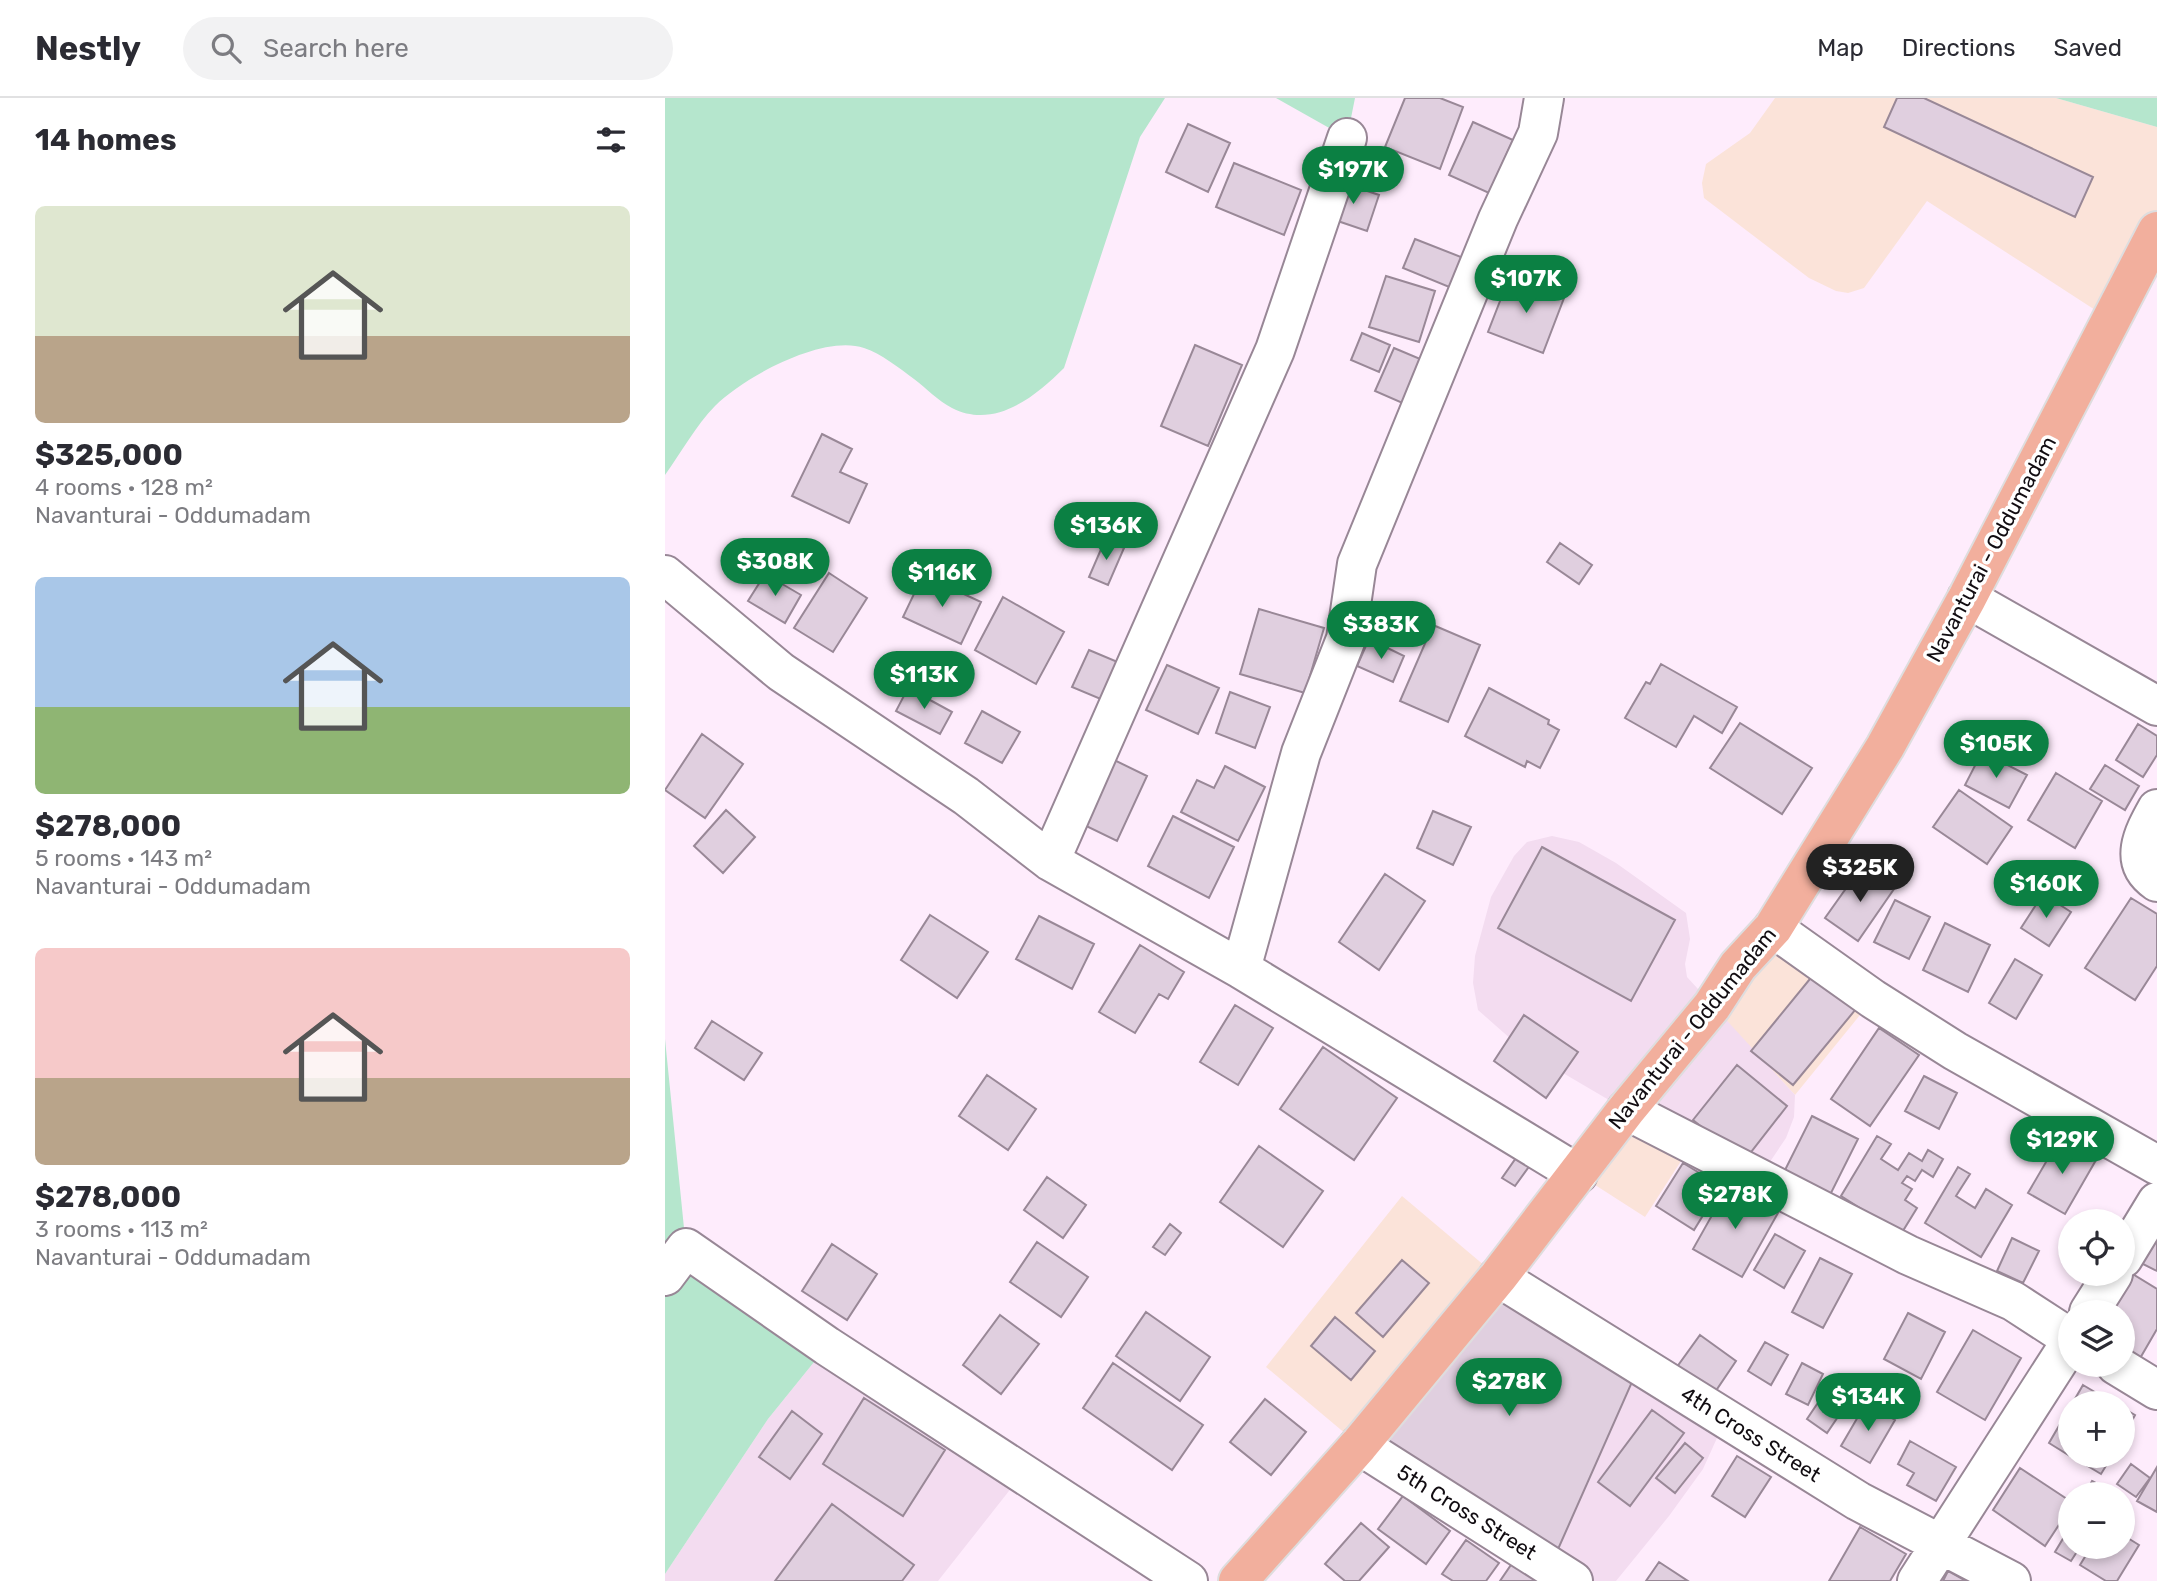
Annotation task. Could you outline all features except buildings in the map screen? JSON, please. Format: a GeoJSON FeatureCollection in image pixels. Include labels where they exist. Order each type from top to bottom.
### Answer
{"type":"FeatureCollection","features":[{"type":"Feature","properties":{"kind":"main road","name":"Navanturai - Oddumadam"},"geometry":{"type":"LineString","coordinates":[[1238,1581],[1359,1445],[1498,1277],[1626,1110],[1712,1006],[1738,966],[1773,928],[1885,747],[1967,598],[2157,231]]}},
{"type":"Feature","properties":{"kind":"street"},"geometry":{"type":"LineString","coordinates":[[1241,970],[1301,752],[1346,639],[1357,564],[1498,219],[1538,133],[1544,98]]}},
{"type":"Feature","properties":{"kind":"street"},"geometry":{"type":"LineString","coordinates":[[1050,862],[1275,350],[1347,138]]}},
{"type":"Feature","properties":{"kind":"street"},"geometry":{"type":"LineString","coordinates":[[665,575],[781,672],[966,796],[1050,862],[1241,970],[1577,1174]]}},
{"type":"Feature","properties":{"kind":"street"},"geometry":{"type":"LineString","coordinates":[[1967,598],[2157,706]]}},
{"type":"Feature","properties":{"kind":"street"},"geometry":{"type":"LineString","coordinates":[[2157,809],[2142,835],[2139,855],[2145,874],[2157,882]]}},
{"type":"Feature","properties":{"kind":"street"},"geometry":{"type":"LineString","coordinates":[[1773,928],[1873,999],[1955,1051],[2157,1165]]}},
{"type":"Feature","properties":{"kind":"street"},"geometry":{"type":"LineString","coordinates":[[1626,1110],[1897,1249],[2013,1301],[2058,1330]]}},
{"type":"Feature","properties":{"kind":"street"},"geometry":{"type":"LineString","coordinates":[[2135,1238],[2157,1202]]}},
{"type":"Feature","properties":{"kind":"street"},"geometry":{"type":"LineString","coordinates":[[665,1276],[686,1248],[827,1346],[1188,1581]]}},
{"type":"Feature","properties":{"kind":"street","name":"4th Cross Street"},"geometry":{"type":"LineString","coordinates":[[1498,1277],[1858,1501],[1941,1542],[2011,1581]]}},
{"type":"Feature","properties":{"kind":"street"},"geometry":{"type":"LineString","coordinates":[[1917,1581],[2058,1362]]}},
{"type":"Feature","properties":{"kind":"street"},"geometry":{"type":"LineString","coordinates":[[2135,1377],[2157,1390]]}},
{"type":"Feature","properties":{"kind":"street","name":"5th Cross Street"},"geometry":{"type":"LineString","coordinates":[[1359,1445],[1573,1581]]}},
{"type":"Feature","properties":{"kind":"shaded area"},"geometry":{"type":"Polygon","coordinates":[[[1775,98],[2056,98],[2157,127],[2157,231],[2109,319],[1927,201],[1864,288],[1848,293],[1836,291],[1809,278],[1704,198],[1702,183],[1706,164],[1750,133],[1775,98]]]}},
{"type":"Feature","properties":{"kind":"shaded area"},"geometry":{"type":"Polygon","coordinates":[[[1552,836],[1579,842],[1616,863],[1686,913],[1690,939],[1685,964],[1687,977],[1795,1095],[1794,1117],[1786,1138],[1759,1178],[1626,1110],[1551,1066],[1512,1040],[1478,1010],[1473,983],[1475,956],[1491,897],[1514,856],[1527,842],[1552,836]]]}},
{"type":"Feature","properties":{"kind":"shaded area"},"geometry":{"type":"Polygon","coordinates":[[[1773,928],[1873,999],[1795,1095],[1712,1006],[1773,928]]]}},
{"type":"Feature","properties":{"kind":"shaded area"},"geometry":{"type":"Polygon","coordinates":[[[1626,1110],[1692,1144],[1645,1217],[1578,1174],[1626,1110]]]}},
{"type":"Feature","properties":{"kind":"shaded area"},"geometry":{"type":"Polygon","coordinates":[[[1402,1196],[1498,1277],[1359,1445],[1266,1367],[1402,1196]]]}},
{"type":"Feature","properties":{"kind":"shaded area"},"geometry":{"type":"Polygon","coordinates":[[[827,1346],[1024,1472],[938,1581],[665,1581],[665,1574],[768,1419],[827,1346]]]}},
{"type":"Feature","properties":{"kind":"shaded area"},"geometry":{"type":"Polygon","coordinates":[[[1640,1364],[1726,1418],[1703,1469],[1616,1581],[1573,1581],[1551,1565],[1640,1364]]]}},
{"type":"Feature","properties":{"kind":"green space"},"geometry":{"type":"Polygon","coordinates":[[[665,98],[1165,98],[1140,137],[1064,368],[1028,399],[999,412],[968,414],[947,405],[896,366],[871,351],[847,345],[827,347],[764,371],[728,395],[701,422],[665,475],[665,98]]]}},
{"type":"Feature","properties":{"kind":"green space"},"geometry":{"type":"Polygon","coordinates":[[[1276,98],[1355,98],[1347,138],[1276,98]]]}},
{"type":"Feature","properties":{"kind":"green space"},"geometry":{"type":"Polygon","coordinates":[[[2056,98],[2157,98],[2157,127],[2056,98]]]}},
{"type":"Feature","properties":{"kind":"green space"},"geometry":{"type":"Polygon","coordinates":[[[665,1039],[686,1248],[827,1346],[768,1419],[665,1574],[665,1039]]]}}]}
